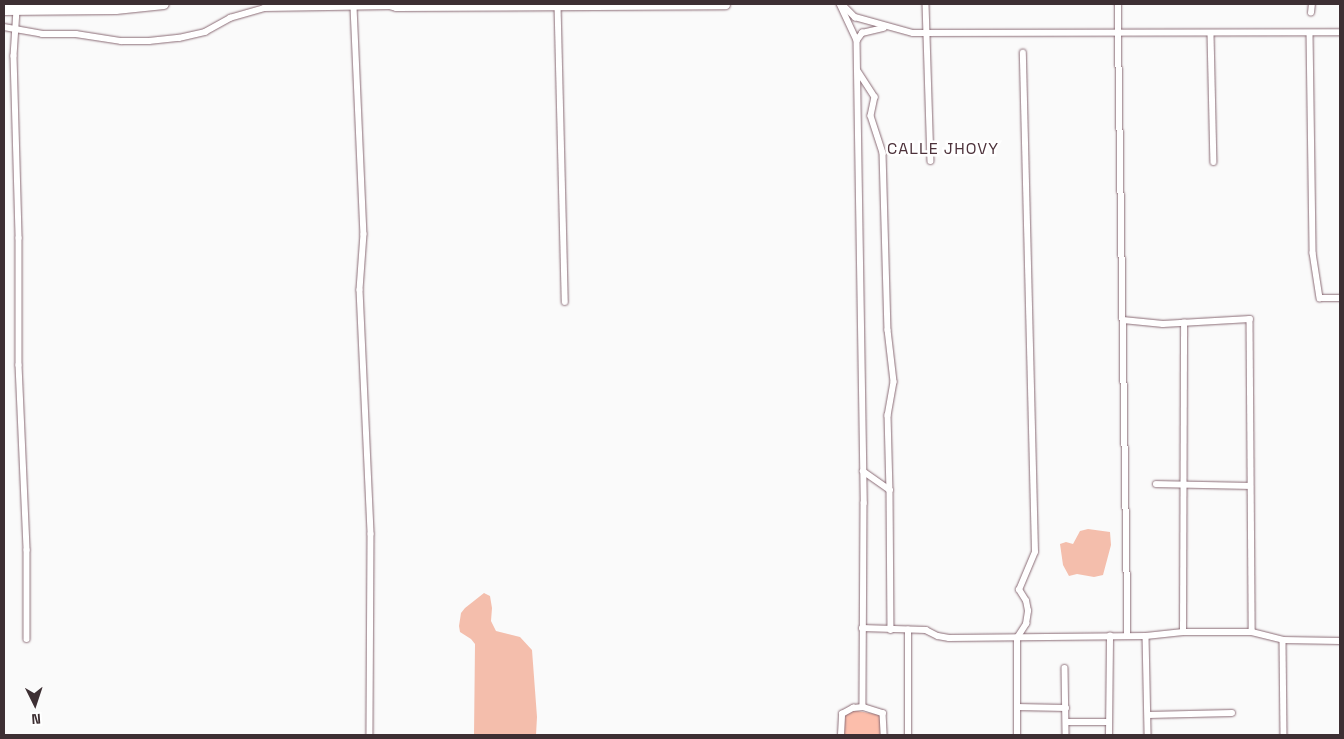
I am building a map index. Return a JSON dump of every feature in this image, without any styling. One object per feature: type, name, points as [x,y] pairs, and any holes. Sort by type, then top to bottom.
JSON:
[{"type":"highway","points":[[4,10],[116,9],[164,4]]},
{"type":"main road","points":[[393,5],[725,4]]},
{"type":"street","points":[[841,4],[856,17],[912,34],[1340,32]]},
{"type":"street","points":[[841,4],[858,40],[863,471],[863,707]]},
{"type":"street","points":[[926,4],[931,161]]},
{"type":"street","points":[[1118,4],[1128,636]]},
{"type":"street","points":[[1311,13],[1312,4]]},
{"type":"street","points":[[4,27],[42,34],[76,34],[121,41],[149,41],[179,38],[204,32],[252,10],[393,5]]},
{"type":"street","points":[[558,5],[565,302]]},
{"type":"street","points":[[354,7],[364,234],[360,299],[371,534],[370,735]]},
{"type":"street","points":[[16,10],[14,56],[19,238],[19,365],[27,541],[27,639]]},
{"type":"street","points":[[858,40],[862,34],[885,27]]},
{"type":"street","points":[[1310,33],[1313,252],[1320,298],[1340,298]]},
{"type":"street","points":[[1211,34],[1214,162]]},
{"type":"street","points":[[1017,735],[1017,638],[1026,624],[1028,611],[1026,601],[1019,590],[1035,552],[1023,53]]},
{"type":"street","points":[[858,71],[875,97],[871,116],[883,153],[888,330],[894,382],[888,415],[892,630]]},
{"type":"street","points":[[1123,320],[1184,323],[1250,319],[1252,632]]},
{"type":"street","points":[[1183,632],[1184,323]]},
{"type":"street","points":[[863,471],[890,490]]},
{"type":"street","points":[[1156,484],[1250,486]]},
{"type":"street","points":[[862,628],[926,630],[938,636],[949,638],[1146,636],[1183,632],[1252,632],[1283,640],[1340,641]]},
{"type":"street","points":[[908,630],[908,735]]},
{"type":"street","points":[[1110,636],[1110,735]]},
{"type":"street","points":[[1146,636],[1148,735]]},
{"type":"street","points":[[1283,640],[1284,735]]},
{"type":"street","points":[[1065,668],[1066,735]]},
{"type":"street","points":[[841,735],[842,714],[853,708],[863,707],[883,713],[884,735]]},
{"type":"street","points":[[1016,707],[1066,708]]},
{"type":"street","points":[[1148,714],[1232,713]]},
{"type":"street","points":[[1066,722],[1110,722]]},
{"type":"shaded area","points":[[1088,529],[1110,532],[1111,545],[1103,575],[1094,577],[1077,574],[1069,576],[1063,565],[1060,544],[1066,542],[1073,544],[1080,531]]},
{"type":"shaded area","points":[[484,593],[490,596],[492,608],[491,621],[496,631],[520,637],[532,650],[537,717],[536,735],[474,735],[475,644],[460,632],[459,626],[461,613]]},
{"type":"shaded area","points":[[852,710],[881,715],[882,735],[844,735],[844,719],[846,713]]},
{"type":"district","name":"CALLE JHOVY","points":[[943,149]]}]
